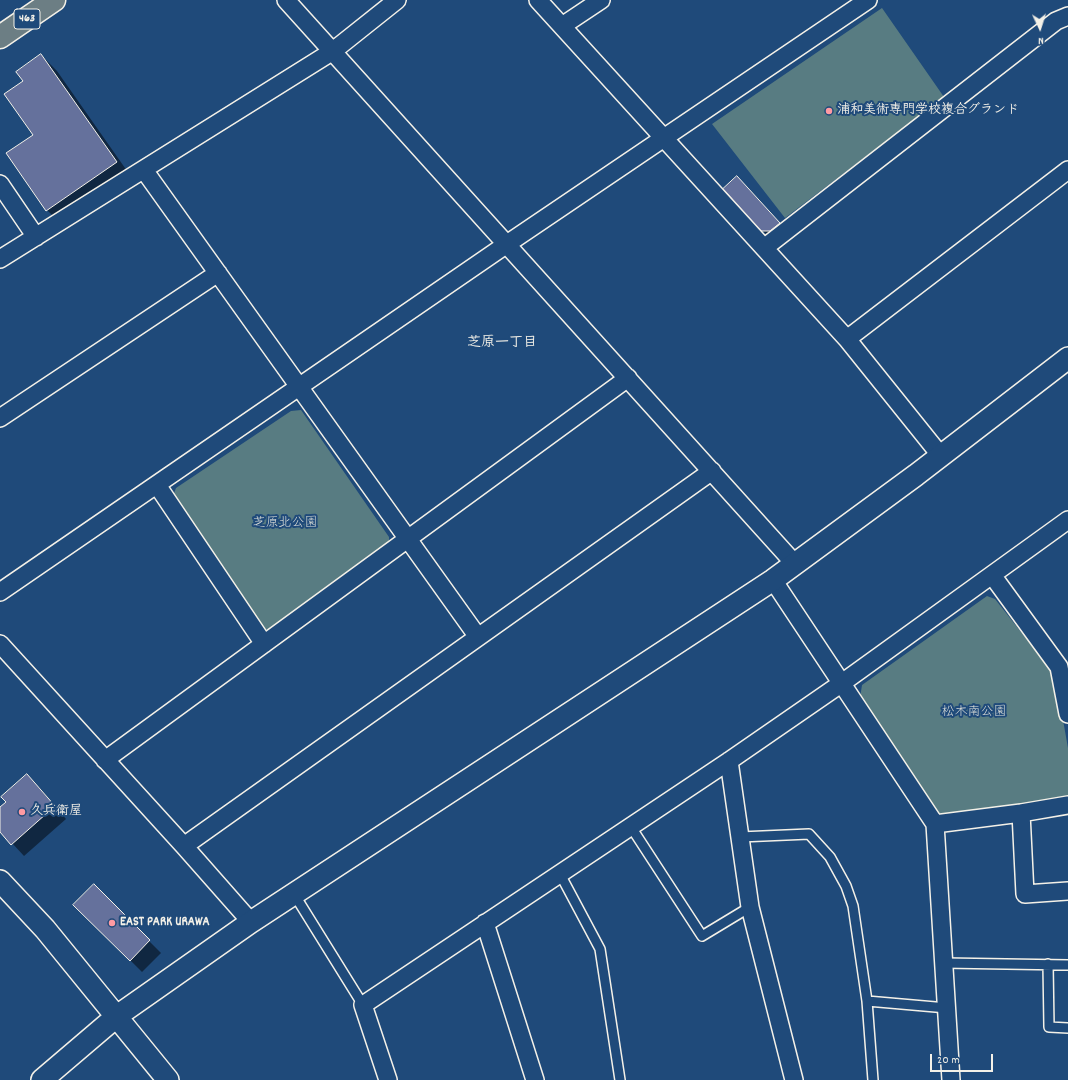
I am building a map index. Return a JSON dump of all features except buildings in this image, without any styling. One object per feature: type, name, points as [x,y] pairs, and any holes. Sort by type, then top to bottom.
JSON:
[{"type":"highway","name":"463","points":[[0,37],[54,0]]},
{"type":"street","points":[[286,0],[795,564]]},
{"type":"street","points":[[0,259],[333,51],[397,0]]},
{"type":"street","points":[[538,0],[663,139],[847,339],[941,456]]},
{"type":"street","points":[[562,26],[601,0]]},
{"type":"street","points":[[0,592],[861,2]]},
{"type":"street","points":[[764,248],[1056,21],[1068,16]]},
{"type":"street","points":[[144,170],[478,637]]},
{"type":"street","points":[[847,339],[1068,170]]},
{"type":"street","points":[[0,184],[36,237]]},
{"type":"street","points":[[0,418],[218,273]]},
{"type":"street","points":[[42,1080],[117,1016],[251,922],[773,580],[941,456],[1068,358]]},
{"type":"street","points":[[105,760],[628,378]]},
{"type":"street","points":[[184,846],[712,471]]},
{"type":"street","points":[[157,485],[264,644]]},
{"type":"street","points":[[388,1080],[363,1005],[729,762],[842,683],[1068,520]]},
{"type":"street","points":[[992,574],[1059,667],[1068,714]]},
{"type":"street","points":[[773,580],[935,824],[951,1080]]},
{"type":"street","points":[[0,644],[184,846],[251,922]]},
{"type":"street","points":[[729,762],[750,907],[794,1080]]},
{"type":"street","points":[[935,824],[1021,813],[1068,805]]},
{"type":"street","points":[[1021,813],[1025,894],[1068,891]]},
{"type":"street","points":[[0,881],[45,930],[168,1080]]},
{"type":"street","points":[[485,924],[535,1080]]},
{"type":"lane","points":[[631,827],[702,936],[750,907]]},
{"type":"lane","points":[[740,837],[809,834],[830,857],[846,886],[854,906],[867,1001],[873,1080]]},
{"type":"lane","points":[[560,874],[600,949],[620,1080]]},
{"type":"lane","points":[[294,894],[363,1005]]},
{"type":"lane","points":[[944,963],[1068,965]]},
{"type":"lane","points":[[1048,964],[1049,1027],[1068,1028]]},
{"type":"lane","points":[[867,1001],[947,1008]]},
{"type":"green space","name":"浦和美術専門学校複合グランド","points":[[882,8],[944,97],[785,218],[712,124]]},
{"type":"green space","name":"芝原北公園","points":[[301,410],[389,537],[389,548],[268,630],[259,626],[173,496],[176,488],[291,411]]},
{"type":"green space","name":"松木南公園","points":[[987,596],[995,599],[1055,675],[1068,748],[1068,800],[944,817],[936,813],[860,698],[862,685]]},
{"type":"place","name":"浦和美術専門学校複合グランド","points":[[829,111]]},
{"type":"place","name":"久兵衛屋","points":[[22,812]]},
{"type":"place","name":"EAST PARK URAWA","points":[[112,923]]},
{"type":"district","name":"芝原一丁目","points":[[502,344]]}]
